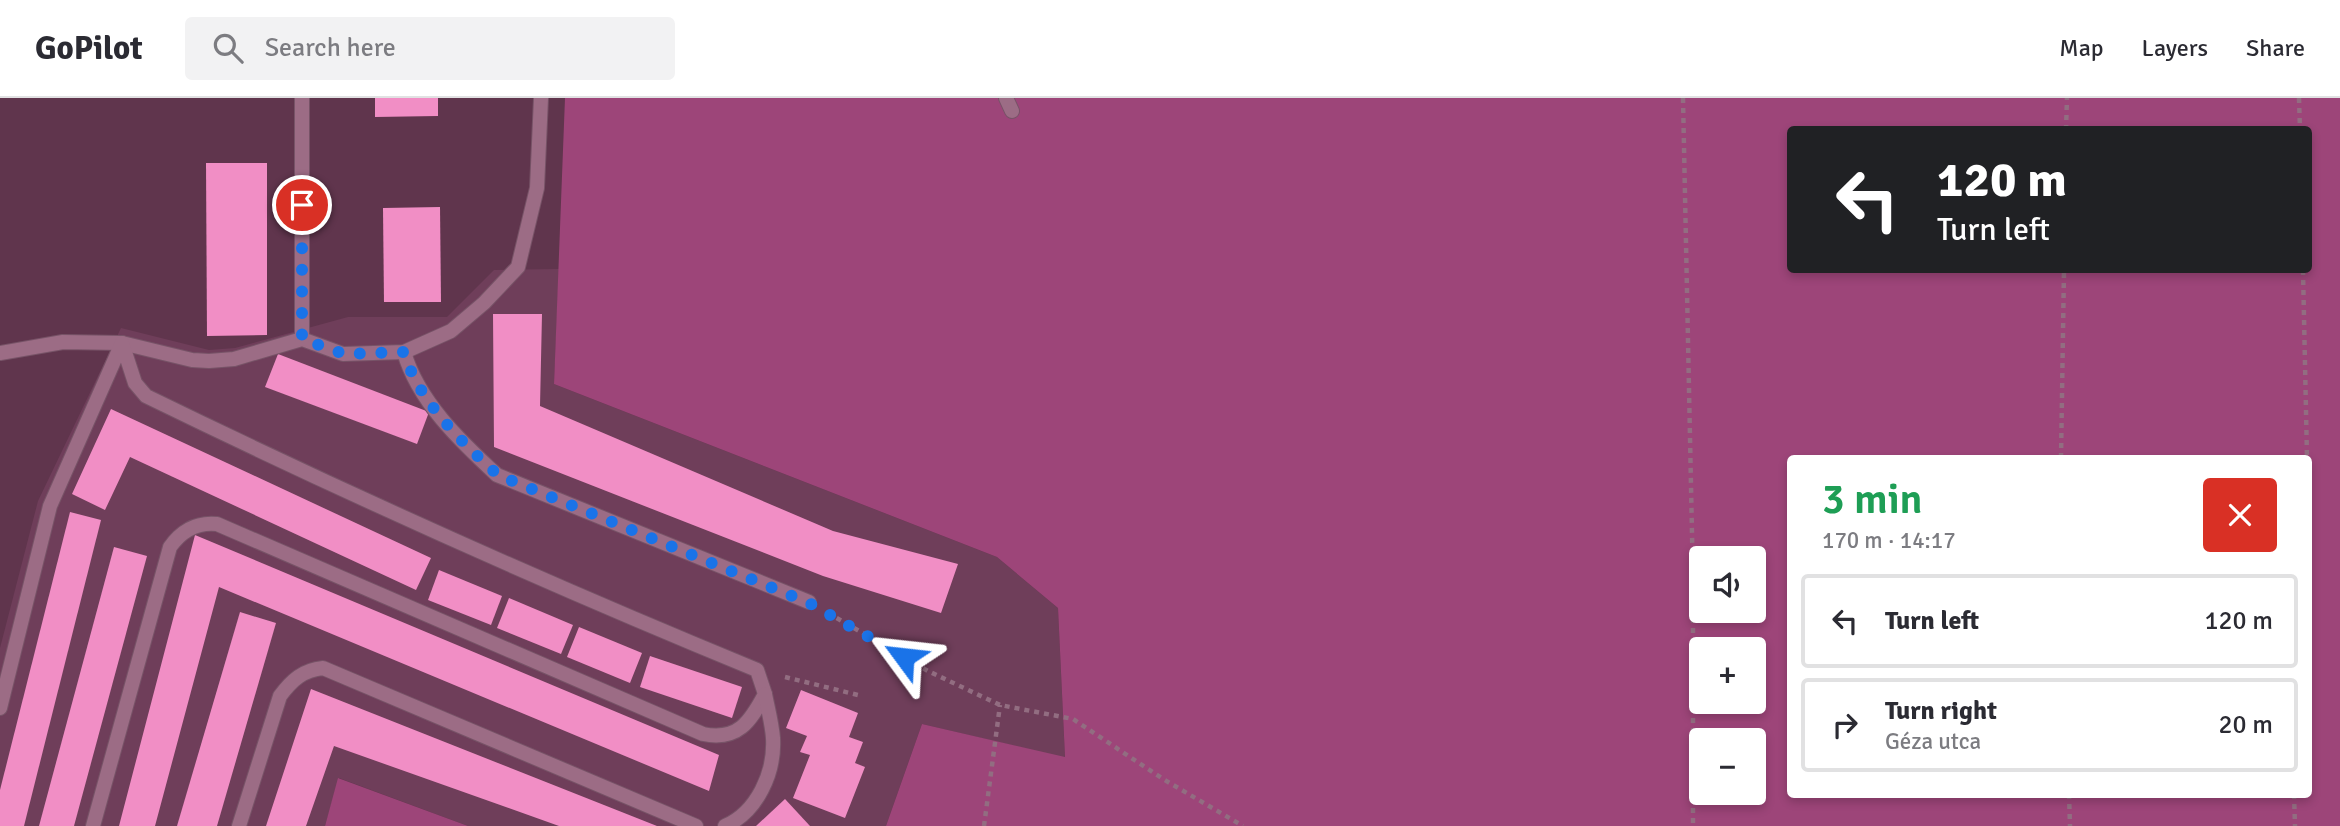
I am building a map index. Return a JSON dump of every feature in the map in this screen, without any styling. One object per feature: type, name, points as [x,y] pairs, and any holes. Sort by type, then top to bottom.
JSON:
[{"type":"street","points":[[302,98],[302,339]]},
{"type":"street","points":[[0,352],[63,342],[122,343],[209,362],[234,359],[302,339],[344,354],[404,352],[451,331],[484,303],[518,267],[537,188],[541,98]]},
{"type":"street","points":[[122,343],[135,383],[146,396],[314,478],[638,621],[757,670],[765,694],[773,742],[771,764],[764,785],[754,802],[737,820],[725,826]]},
{"type":"street","points":[[0,708],[50,506],[122,343]]},
{"type":"street","points":[[404,352],[410,371],[428,399],[462,442],[498,475],[809,603]]},
{"type":"street","points":[[93,826],[170,547],[186,531],[204,523],[217,524],[703,734],[717,737],[743,727],[750,722],[765,694]]},
{"type":"street","points":[[239,826],[279,696],[300,674],[323,668],[695,826]]},
{"type":"path","points":[[1684,98],[1693,582],[1693,826]]},
{"type":"path","points":[[2066,126],[2067,98]]},
{"type":"path","points":[[2299,98],[2300,126]]},
{"type":"path","points":[[2061,455],[2064,273]]},
{"type":"path","points":[[2303,273],[2307,455]]},
{"type":"path","points":[[809,603],[928,671],[1000,705],[1073,719],[1163,779],[1243,826]]},
{"type":"path","points":[[757,670],[862,696]]},
{"type":"path","points":[[984,826],[1000,705]]},
{"type":"path","points":[[2070,798],[2070,826]]},
{"type":"path","points":[[2294,798],[2295,826]]},
{"type":"shaded area","points":[[565,98],[2340,98],[2340,826],[886,826],[922,724],[1065,757],[1058,608],[997,557],[554,384]]},
{"type":"shaded area","points":[[559,269],[554,384],[997,557],[1058,608],[1065,758],[922,724],[886,826],[468,826],[339,778],[325,826],[0,826],[0,648],[38,501],[121,328],[209,350],[235,348],[348,317],[447,317],[494,270]]},
{"type":"shaded area","points":[[338,778],[468,826],[325,826]]},
{"type":"building","points":[[375,98],[438,98],[438,116],[375,117]]},
{"type":"building","points":[[206,163],[267,163],[267,335],[207,336]]},
{"type":"building","points":[[440,207],[441,302],[384,302],[383,208]]},
{"type":"building","points":[[493,314],[542,314],[540,406],[833,531],[958,564],[941,613],[823,576],[494,447]]},
{"type":"building","points":[[278,354],[429,412],[417,444],[265,387]]},
{"type":"building","points":[[111,409],[431,558],[416,590],[130,457],[105,510],[72,494]]},
{"type":"building","points":[[70,512],[101,520],[24,826],[0,826],[0,790]]},
{"type":"building","points":[[195,535],[719,755],[709,791],[219,587],[155,826],[119,826]]},
{"type":"building","points":[[114,547],[147,556],[74,826],[39,826]]},
{"type":"building","points":[[439,570],[502,596],[491,625],[428,600]]},
{"type":"building","points":[[509,598],[573,625],[561,654],[497,628]]},
{"type":"building","points":[[240,612],[276,623],[217,826],[177,826]]},
{"type":"building","points":[[579,627],[642,653],[630,683],[567,657]]},
{"type":"building","points":[[650,656],[742,687],[732,718],[640,687]]},
{"type":"building","points":[[311,689],[657,826],[559,826],[334,746],[306,826],[266,826]]},
{"type":"building","points":[[801,690],[858,713],[849,737],[863,742],[855,763],[865,767],[845,818],[793,798],[810,755],[800,752],[807,736],[786,728]]},
{"type":"building","points":[[785,799],[810,826],[756,826]]},
{"type":"route","points":[[302,205],[302,339],[344,354],[404,352],[410,371],[428,399],[462,442],[498,475],[809,603],[904,657]]}]
